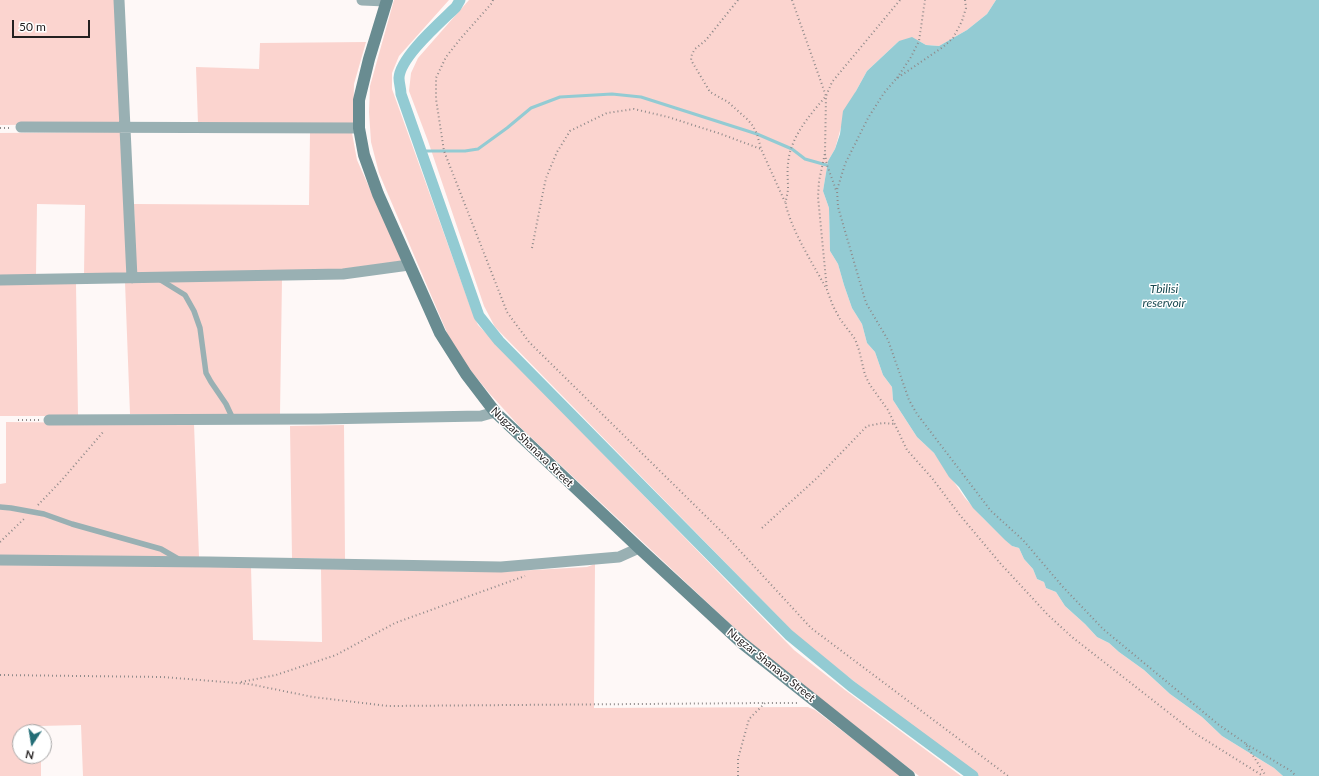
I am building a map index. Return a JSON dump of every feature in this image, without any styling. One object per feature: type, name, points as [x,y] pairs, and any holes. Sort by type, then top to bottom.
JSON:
[{"type":"main road","name":"Nugzar Shanava Street","points":[[386,0],[363,80],[359,100],[359,128],[364,156],[370,175],[440,333],[466,374],[495,412],[638,548],[742,643],[908,776]]},
{"type":"street","points":[[119,0],[132,278]]},
{"type":"street","points":[[362,0],[386,0]]},
{"type":"street","points":[[21,127],[359,128]]},
{"type":"street","points":[[0,280],[344,274],[409,265]]},
{"type":"street","points":[[49,420],[319,419],[481,416],[495,412]]},
{"type":"street","points":[[0,560],[501,567],[619,557],[638,548]]},
{"type":"lane","points":[[157,278],[185,295],[194,311],[200,328],[206,372],[226,404],[233,419]]},
{"type":"lane","points":[[0,507],[44,514],[72,524],[161,549],[184,562]]},
{"type":"path","points":[[493,0],[446,57],[436,78],[436,98],[444,151],[506,312],[529,342],[730,540],[811,628],[1008,776]]},
{"type":"path","points":[[738,0],[706,40],[695,49],[691,60],[710,92],[728,102],[748,120],[757,134],[760,150]]},
{"type":"path","points":[[792,0],[826,96],[825,153],[827,165],[836,190],[838,207],[866,302],[888,340],[909,400],[916,414],[991,510],[1023,540],[1063,587],[1103,629],[1219,725],[1291,771],[1296,776]]},
{"type":"path","points":[[786,204],[788,190],[788,163],[800,129],[826,96],[832,82],[900,0]]},
{"type":"path","points":[[836,190],[844,164],[868,118],[884,93],[896,79],[911,57],[919,40],[925,0]]},
{"type":"path","points":[[896,79],[943,47],[953,38],[962,21],[966,8],[965,0]]},
{"type":"path","points":[[532,248],[546,178],[557,152],[570,131],[607,113],[634,109],[668,117],[720,134],[760,150],[765,156],[786,204],[797,236],[827,290],[840,319],[855,339],[865,375],[870,385],[888,410],[907,450],[932,478],[964,520],[1000,563],[1048,615],[1087,651],[1196,734],[1265,776]]},
{"type":"path","points":[[825,153],[819,181],[818,197],[827,290]]},
{"type":"path","points":[[0,542],[61,481],[114,419]]},
{"type":"path","points":[[18,420],[49,420]]},
{"type":"path","points":[[762,528],[817,478],[867,426],[883,423],[895,424]]},
{"type":"path","points":[[238,683],[276,675],[336,655],[395,623],[526,576]]},
{"type":"path","points":[[0,675],[163,677],[249,684],[312,697],[388,706],[816,703]]},
{"type":"path","points":[[738,776],[738,759],[749,719],[764,703]]},
{"type":"path","points":[[1245,743],[1265,776]]},
{"type":"shaded area","points":[[0,0],[116,0],[121,124],[0,125]]},
{"type":"shaded area","points":[[394,0],[449,0],[399,56],[392,73],[392,89],[478,325],[794,650],[845,690],[961,776],[919,776],[757,649],[521,428],[466,365],[448,335],[379,173],[371,142],[369,112],[370,86]]},
{"type":"shaded area","points":[[469,0],[996,0],[987,14],[967,30],[939,46],[926,45],[919,41],[899,41],[867,71],[856,91],[841,127],[835,149],[828,161],[823,191],[829,208],[830,251],[838,264],[852,308],[862,324],[867,343],[875,352],[883,375],[892,387],[893,400],[917,437],[934,453],[965,498],[1012,546],[1019,548],[1024,559],[1033,569],[1037,579],[1044,582],[1046,588],[1056,592],[1065,606],[1097,637],[1109,643],[1144,670],[1170,694],[1202,717],[1222,736],[1274,768],[1283,776],[978,776],[801,640],[495,327],[484,306],[428,141],[409,91],[411,73],[418,58]]},
{"type":"shaded area","points":[[366,42],[354,84],[353,124],[198,124],[196,67],[259,69],[260,43]]},
{"type":"shaded area","points":[[121,132],[127,274],[84,275],[85,205],[37,204],[36,276],[0,276],[0,133]]},
{"type":"shaded area","points":[[310,133],[352,133],[357,160],[402,261],[342,269],[136,274],[134,204],[309,205]]},
{"type":"shaded area","points":[[282,279],[280,414],[130,414],[125,282]]},
{"type":"shaded area","points":[[0,284],[76,284],[78,416],[0,416]]},
{"type":"shaded area","points":[[6,422],[194,424],[199,557],[0,555],[0,484],[6,483]]},
{"type":"shaded area","points":[[344,425],[345,559],[292,558],[290,426]]},
{"type":"shaded area","points":[[595,564],[594,708],[808,707],[815,710],[901,776],[83,776],[81,725],[12,724],[12,764],[41,764],[41,776],[0,776],[0,565],[251,567],[253,640],[322,642],[321,569],[498,572],[587,567]]},
{"type":"water","name":"Tbilisi reservoir","points":[[996,0],[1319,0],[1319,776],[1283,776],[1274,768],[1222,736],[1202,717],[1170,694],[1144,670],[1109,643],[1097,637],[1065,606],[1056,592],[1046,588],[1044,582],[1037,579],[1033,569],[1024,559],[1019,548],[1012,546],[1005,540],[973,508],[959,487],[949,477],[934,453],[917,437],[893,400],[892,387],[883,375],[875,352],[867,343],[862,324],[852,308],[838,264],[830,251],[829,208],[823,191],[828,161],[835,149],[840,134],[843,111],[867,71],[899,41],[912,37],[926,45],[939,46],[967,30],[987,14]]},
{"type":"waterway","points":[[460,0],[456,7],[422,40],[406,60],[401,70],[399,80],[401,94],[479,316],[499,341],[789,635],[851,686],[973,776]]},
{"type":"waterway","points":[[422,151],[465,151],[478,149],[531,108],[560,97],[612,94],[641,97],[757,134],[792,149],[805,159],[830,166]]}]
